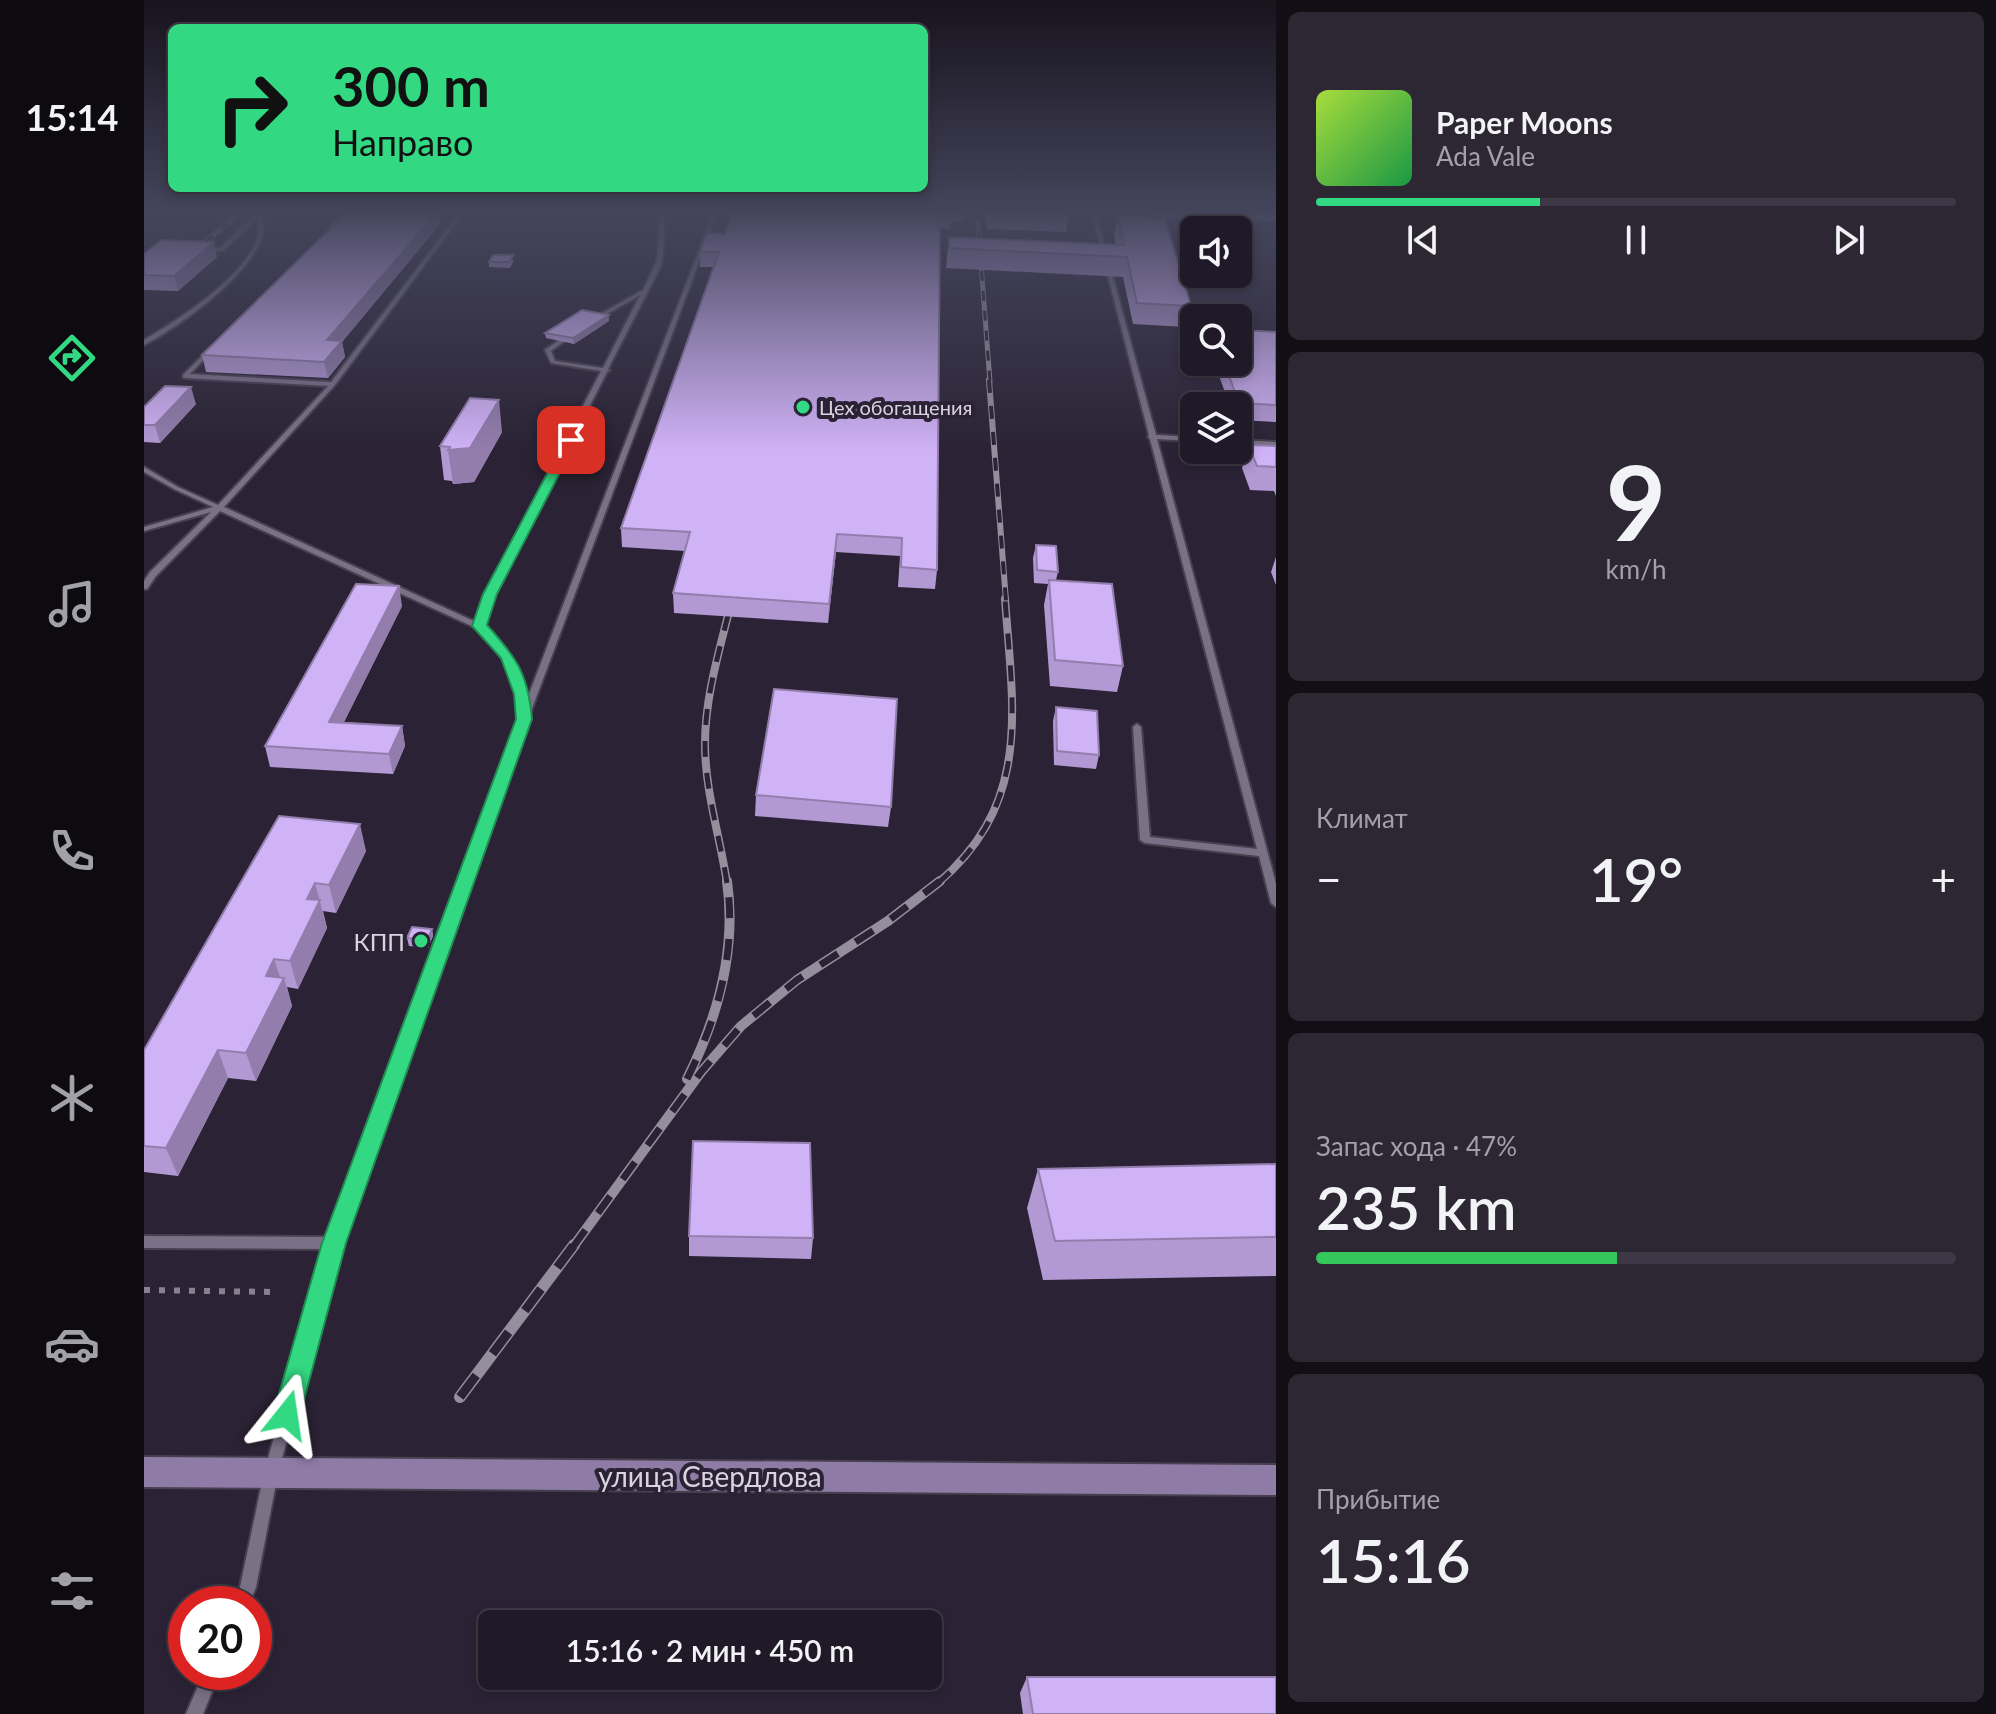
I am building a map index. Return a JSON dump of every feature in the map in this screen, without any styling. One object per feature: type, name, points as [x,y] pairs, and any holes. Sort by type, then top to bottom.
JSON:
[{"type":"main road","name":"улица Свердлова","points":[[144,1472],[1276,1480]]},
{"type":"lane","points":[[144,343],[172,326],[216,291]]},
{"type":"lane","points":[[144,587],[333,384],[403,291]]},
{"type":"lane","points":[[607,370],[553,362],[548,350],[643,291]]},
{"type":"lane","points":[[479,626],[490,594],[607,370],[645,291]]},
{"type":"lane","points":[[248,1586],[271,1473],[334,1243],[524,719],[686,291]]},
{"type":"lane","points":[[1114,291],[1276,903]]},
{"type":"lane","points":[[218,343],[185,376],[333,384]]},
{"type":"lane","points":[[1151,437],[1180,438]]},
{"type":"lane","points":[[1252,443],[1276,444]]},
{"type":"lane","points":[[144,469],[176,488],[479,626],[508,657],[522,694],[524,719]]},
{"type":"lane","points":[[144,529],[220,507]]},
{"type":"lane","points":[[1137,727],[1145,840],[1263,853]]},
{"type":"lane","points":[[144,1242],[334,1243]]},
{"type":"lane","points":[[194,1714],[204,1690]]},
{"type":"path","points":[[144,1290],[274,1292]]},
{"type":"building","points":[[267,291],[369,291],[327,340],[342,341],[324,362],[202,355]]},
{"type":"building","name":"Цех обогащения","points":[[705,291],[939,291],[937,570],[901,567],[902,538],[837,534],[829,604],[673,593],[690,532],[621,528]]},
{"type":"building","points":[[1134,291],[1187,291],[1190,304],[1137,303]]},
{"type":"building","points":[[582,310],[609,315],[573,338],[545,333]]},
{"type":"building","points":[[1252,331],[1276,332],[1276,405],[1252,404],[1252,392],[1235,392],[1229,376],[1252,376]]},
{"type":"building","points":[[165,386],[191,387],[155,425],[144,425],[144,407]]},
{"type":"building","points":[[470,398],[499,400],[470,448],[448,450],[450,447],[440,446]]},
{"type":"building","points":[[1252,445],[1276,446],[1276,467],[1257,466]]},
{"type":"building","points":[[1036,545],[1056,546],[1058,572],[1037,570]]},
{"type":"building","points":[[1049,580],[1112,584],[1123,666],[1055,660]]},
{"type":"building","points":[[356,584],[399,586],[329,722],[402,726],[389,754],[265,746]]},
{"type":"building","points":[[774,689],[897,699],[891,807],[756,795]]},
{"type":"building","points":[[1056,707],[1097,711],[1099,755],[1057,751]]},
{"type":"building","points":[[279,816],[360,824],[329,885],[315,883],[307,899],[320,900],[290,961],[274,959],[266,976],[284,978],[246,1053],[218,1050],[166,1148],[144,1146],[144,1050]]},
{"type":"building","points":[[412,927],[432,929],[427,940],[407,938]]},
{"type":"building","points":[[693,1141],[810,1143],[813,1238],[689,1236]]},
{"type":"building","points":[[1276,1164],[1276,1237],[1055,1241],[1038,1169]]},
{"type":"building","points":[[1027,1677],[1276,1677],[1276,1714],[1033,1714]]},
{"type":"railway","points":[[983,291],[990,382]]},
{"type":"railway","points":[[989,380],[1006,601]]},
{"type":"railway","points":[[732,601],[733,595]]},
{"type":"railway","points":[[727,883],[710,797],[705,744],[711,689],[732,599]]},
{"type":"railway","points":[[940,881],[968,852],[989,820],[1003,787],[1010,752],[1012,716],[1005,599]]},
{"type":"railway","points":[[687,1079],[708,1032],[722,983],[729,933],[727,881]]},
{"type":"railway","points":[[573,1247],[701,1072],[741,1026],[797,980],[888,921],[940,881]]},
{"type":"railway","points":[[460,1397],[574,1245]]},
{"type":"place","name":"Цех обогащения","points":[[803,407]]},
{"type":"place","name":"КПП","points":[[421,941]]},
{"type":"route","points":[[287,1415],[334,1243],[524,719],[522,694],[508,657],[491,635],[479,626],[490,594],[571,440]]}]
